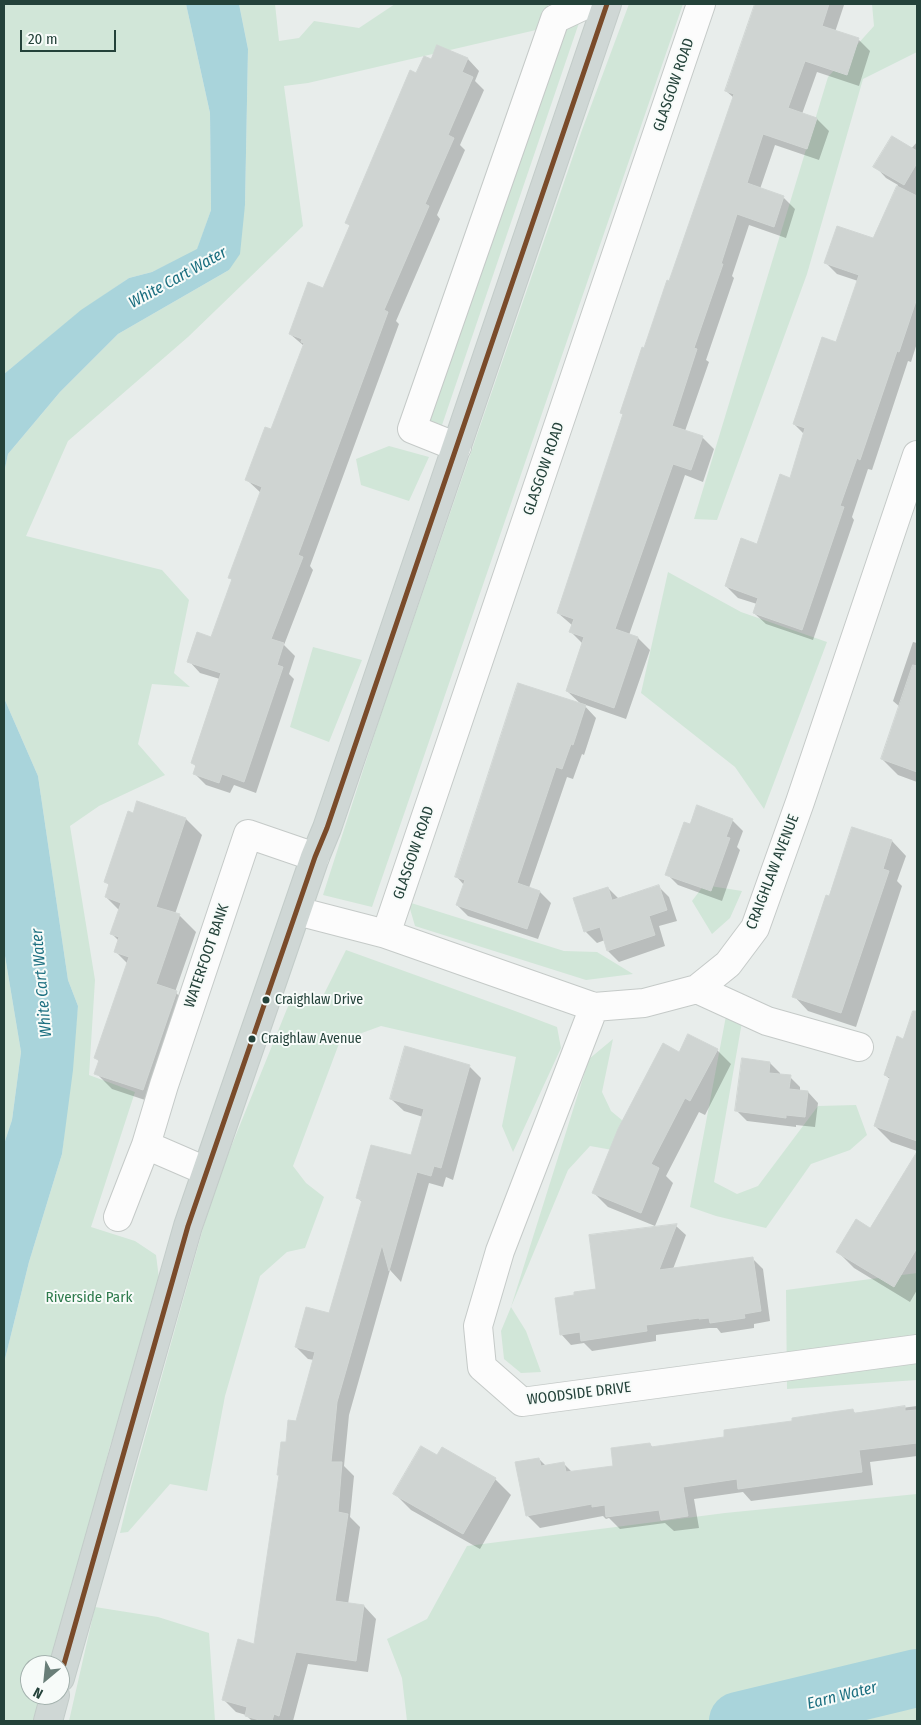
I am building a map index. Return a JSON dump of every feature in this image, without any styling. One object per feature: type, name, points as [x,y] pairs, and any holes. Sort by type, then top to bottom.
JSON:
[{"type":"main road","points":[[66,1655],[185,1235],[327,828],[607,4]]},
{"type":"main road","points":[[48,1721],[52,1705]]},
{"type":"street","points":[[457,448],[412,429],[555,19],[587,4]]},
{"type":"street","name":"GLASGOW ROAD","points":[[386,934],[701,4]]},
{"type":"street","name":"CRAIGHLAW AVENUE","points":[[297,911],[386,934],[594,1007],[644,1003],[697,989],[728,964],[755,928],[917,455]]},
{"type":"street","name":"WATERFOOT BANK","points":[[118,1217],[146,1145],[164,1085],[248,834],[316,857]]},
{"type":"street","points":[[697,989],[767,1021],[859,1048]]},
{"type":"street","name":"WOODSIDE DRIVE","points":[[594,1007],[500,1251],[478,1326],[482,1366],[522,1402],[917,1349]]},
{"type":"street","points":[[146,1145],[206,1171]]},
{"type":"green space","points":[[4,4],[186,4],[210,113],[211,210],[197,250],[152,272],[129,278],[81,311],[4,374]]},
{"type":"green space","name":"Riverside Park","points":[[239,4],[275,4],[279,41],[299,38],[314,21],[359,28],[395,4],[549,4],[536,30],[308,83],[284,86],[303,226],[188,337],[68,441],[26,536],[162,570],[189,600],[174,673],[190,687],[152,684],[138,744],[165,775],[99,806],[70,826],[95,980],[89,1075],[135,1092],[91,1227],[135,1241],[156,1255],[161,1294],[110,1446],[56,1655],[20,1655],[20,1705],[43,1705],[39,1721],[4,1721],[4,1363],[29,1262],[62,1154],[78,1006],[68,980],[38,776],[4,698],[4,473],[8,454],[60,392],[118,334],[229,270],[245,205],[248,49]]},
{"type":"green space","points":[[629,4],[683,4],[372,907],[323,895],[384,705],[582,130]]},
{"type":"green space","points":[[872,4],[917,4],[917,52],[863,79],[807,274],[717,520],[694,519],[828,77],[874,26]]},
{"type":"green space","points":[[582,14],[441,428],[428,423],[566,20]]},
{"type":"green space","points":[[389,446],[429,457],[409,501],[361,485],[356,459]]},
{"type":"green space","points":[[668,572],[741,612],[827,642],[764,809],[735,767],[641,693]]},
{"type":"green space","points":[[313,647],[362,660],[329,742],[290,727]]},
{"type":"green space","points":[[704,885],[742,891],[730,918],[712,934],[692,901]]},
{"type":"green space","points":[[408,902],[564,951],[597,952],[633,974],[586,980],[415,926]]},
{"type":"green space","points":[[4,950],[21,1052],[12,1120],[4,1144]]},
{"type":"green space","points":[[346,950],[557,1027],[561,1048],[513,1152],[502,1126],[516,1057],[381,1026],[340,1041],[293,1166],[306,1183],[324,1197],[305,1248],[287,1252],[260,1276],[225,1396],[207,1491],[170,1484],[128,1532],[120,1533],[131,1487],[214,1189],[293,994],[323,996]]},
{"type":"green space","points":[[726,1016],[742,1022],[714,1182],[737,1194],[758,1186],[818,1106],[856,1105],[867,1135],[850,1150],[811,1164],[766,1228],[716,1216],[690,1207]]},
{"type":"green space","points":[[613,1039],[602,1092],[611,1111],[652,1145],[646,1156],[590,1146],[568,1170],[511,1307],[589,1059]]},
{"type":"green space","points":[[917,1273],[917,1380],[787,1389],[786,1290]]},
{"type":"green space","points":[[511,1307],[526,1331],[541,1372],[521,1373],[504,1359],[501,1331]]},
{"type":"green space","points":[[917,1494],[917,1721],[407,1721],[402,1678],[387,1639],[427,1619],[467,1546],[725,1513]]},
{"type":"green space","points":[[95,1607],[158,1617],[209,1633],[215,1721],[69,1721]]},
{"type":"water","name":"White Cart Water","points":[[186,4],[239,4],[248,49],[245,205],[240,254],[229,270],[118,334],[60,392],[8,454],[4,473],[4,374],[81,310],[129,278],[152,272],[197,249],[211,210],[210,113]]},
{"type":"water","name":"White Cart Water","points":[[4,698],[38,776],[68,980],[78,1006],[73,1070],[62,1154],[29,1262],[4,1363],[4,1144],[12,1120],[21,1052],[4,950]]},
{"type":"building","points":[[755,4],[829,4],[822,26],[859,38],[847,75],[805,61],[788,108],[817,118],[807,149],[763,134],[747,183],[784,196],[774,227],[737,214],[721,264],[723,264],[694,348],[697,349],[672,426],[703,436],[691,470],[673,464],[615,629],[638,637],[614,708],[566,691],[584,637],[569,632],[574,619],[557,613],[623,414],[620,413],[642,347],[644,348],[667,280],[669,281],[734,94],[725,91]]},
{"type":"building","points":[[437,45],[468,58],[462,72],[473,77],[448,135],[454,138],[425,204],[429,206],[384,310],[388,312],[298,555],[303,557],[271,639],[284,643],[277,665],[283,667],[244,782],[222,774],[219,783],[193,774],[196,765],[191,763],[221,673],[187,662],[197,632],[211,637],[232,579],[228,578],[262,487],[245,480],[265,427],[271,429],[304,343],[301,342],[302,339],[289,334],[308,282],[323,288],[350,225],[345,223],[410,70],[416,73],[424,56],[431,59]]},
{"type":"building","points":[[892,136],[917,151],[917,163],[904,185],[873,167]]},
{"type":"building","points":[[897,186],[917,196],[917,298],[860,460],[857,458],[840,506],[844,507],[802,630],[753,613],[758,598],[725,586],[741,538],[757,544],[780,474],[790,478],[805,428],[793,424],[822,337],[836,342],[859,275],[824,263],[837,226],[873,238]]},
{"type":"building","points":[[913,665],[917,666],[917,772],[881,759]]},
{"type":"building","points":[[518,683],[586,705],[573,745],[571,744],[562,769],[556,767],[517,883],[540,891],[527,929],[456,905],[465,880],[455,877]]},
{"type":"building","points":[[137,801],[186,818],[156,907],[180,914],[156,984],[177,991],[143,1090],[94,1074],[99,1060],[94,1058],[129,957],[114,952],[119,937],[110,934],[121,903],[105,897],[109,884],[104,882],[128,811],[133,813]]},
{"type":"building","points":[[697,805],[733,819],[726,837],[730,838],[711,891],[665,875],[684,822],[690,824]]},
{"type":"building","points":[[852,827],[892,840],[883,869],[889,871],[841,1013],[792,997],[826,895],[829,896]]},
{"type":"building","points":[[659,885],[667,910],[649,916],[655,935],[607,951],[600,927],[584,932],[573,898],[608,887],[612,900]]},
{"type":"building","points":[[913,1011],[917,1011],[917,1141],[874,1126],[890,1077],[884,1075],[897,1036],[903,1039]]},
{"type":"building","points":[[688,1034],[718,1049],[690,1101],[685,1098],[651,1164],[659,1168],[641,1213],[592,1193],[618,1129],[663,1043],[679,1052]]},
{"type":"building","points":[[405,1046],[470,1065],[441,1168],[434,1166],[431,1176],[417,1172],[389,1271],[382,1245],[337,1402],[331,1462],[342,1462],[338,1512],[348,1514],[335,1601],[364,1605],[356,1661],[296,1652],[279,1716],[274,1714],[272,1721],[263,1721],[245,1716],[247,1707],[222,1700],[238,1639],[254,1644],[279,1475],[277,1475],[281,1442],[286,1442],[288,1420],[296,1421],[315,1352],[295,1347],[306,1307],[329,1313],[362,1200],[356,1198],[371,1145],[411,1155],[424,1109],[390,1099]]},
{"type":"building","points":[[742,1058],[770,1062],[769,1073],[791,1075],[789,1089],[808,1091],[805,1117],[786,1115],[786,1118],[735,1111]]},
{"type":"building","points":[[917,1152],[917,1248],[894,1287],[836,1252],[856,1219],[870,1228]]},
{"type":"building","points":[[677,1224],[659,1270],[753,1257],[761,1311],[744,1314],[745,1318],[710,1323],[709,1318],[699,1318],[646,1325],[647,1331],[581,1341],[580,1332],[560,1335],[555,1298],[574,1295],[574,1292],[596,1289],[589,1235]]},
{"type":"building","points":[[905,1406],[905,1411],[917,1410],[917,1443],[859,1450],[862,1472],[738,1489],[737,1479],[683,1487],[688,1516],[661,1520],[659,1510],[606,1517],[605,1505],[592,1507],[592,1504],[526,1516],[515,1462],[539,1458],[541,1466],[564,1462],[566,1472],[613,1466],[611,1448],[650,1443],[651,1447],[724,1437],[724,1430],[792,1421],[792,1418],[853,1409],[854,1413]]},
{"type":"building","points":[[421,1446],[437,1455],[442,1447],[496,1478],[463,1534],[393,1494]]},
{"type":"waterway","name":"Earn Water","points":[[738,1721],[917,1678]]},
{"type":"transit line","points":[[67,1655],[188,1226],[315,857],[327,828],[607,4]]},
{"type":"place","name":"Craighlaw Drive","points":[[266,1000]]},
{"type":"place","name":"Craighlaw Avenue","points":[[252,1039]]}]
